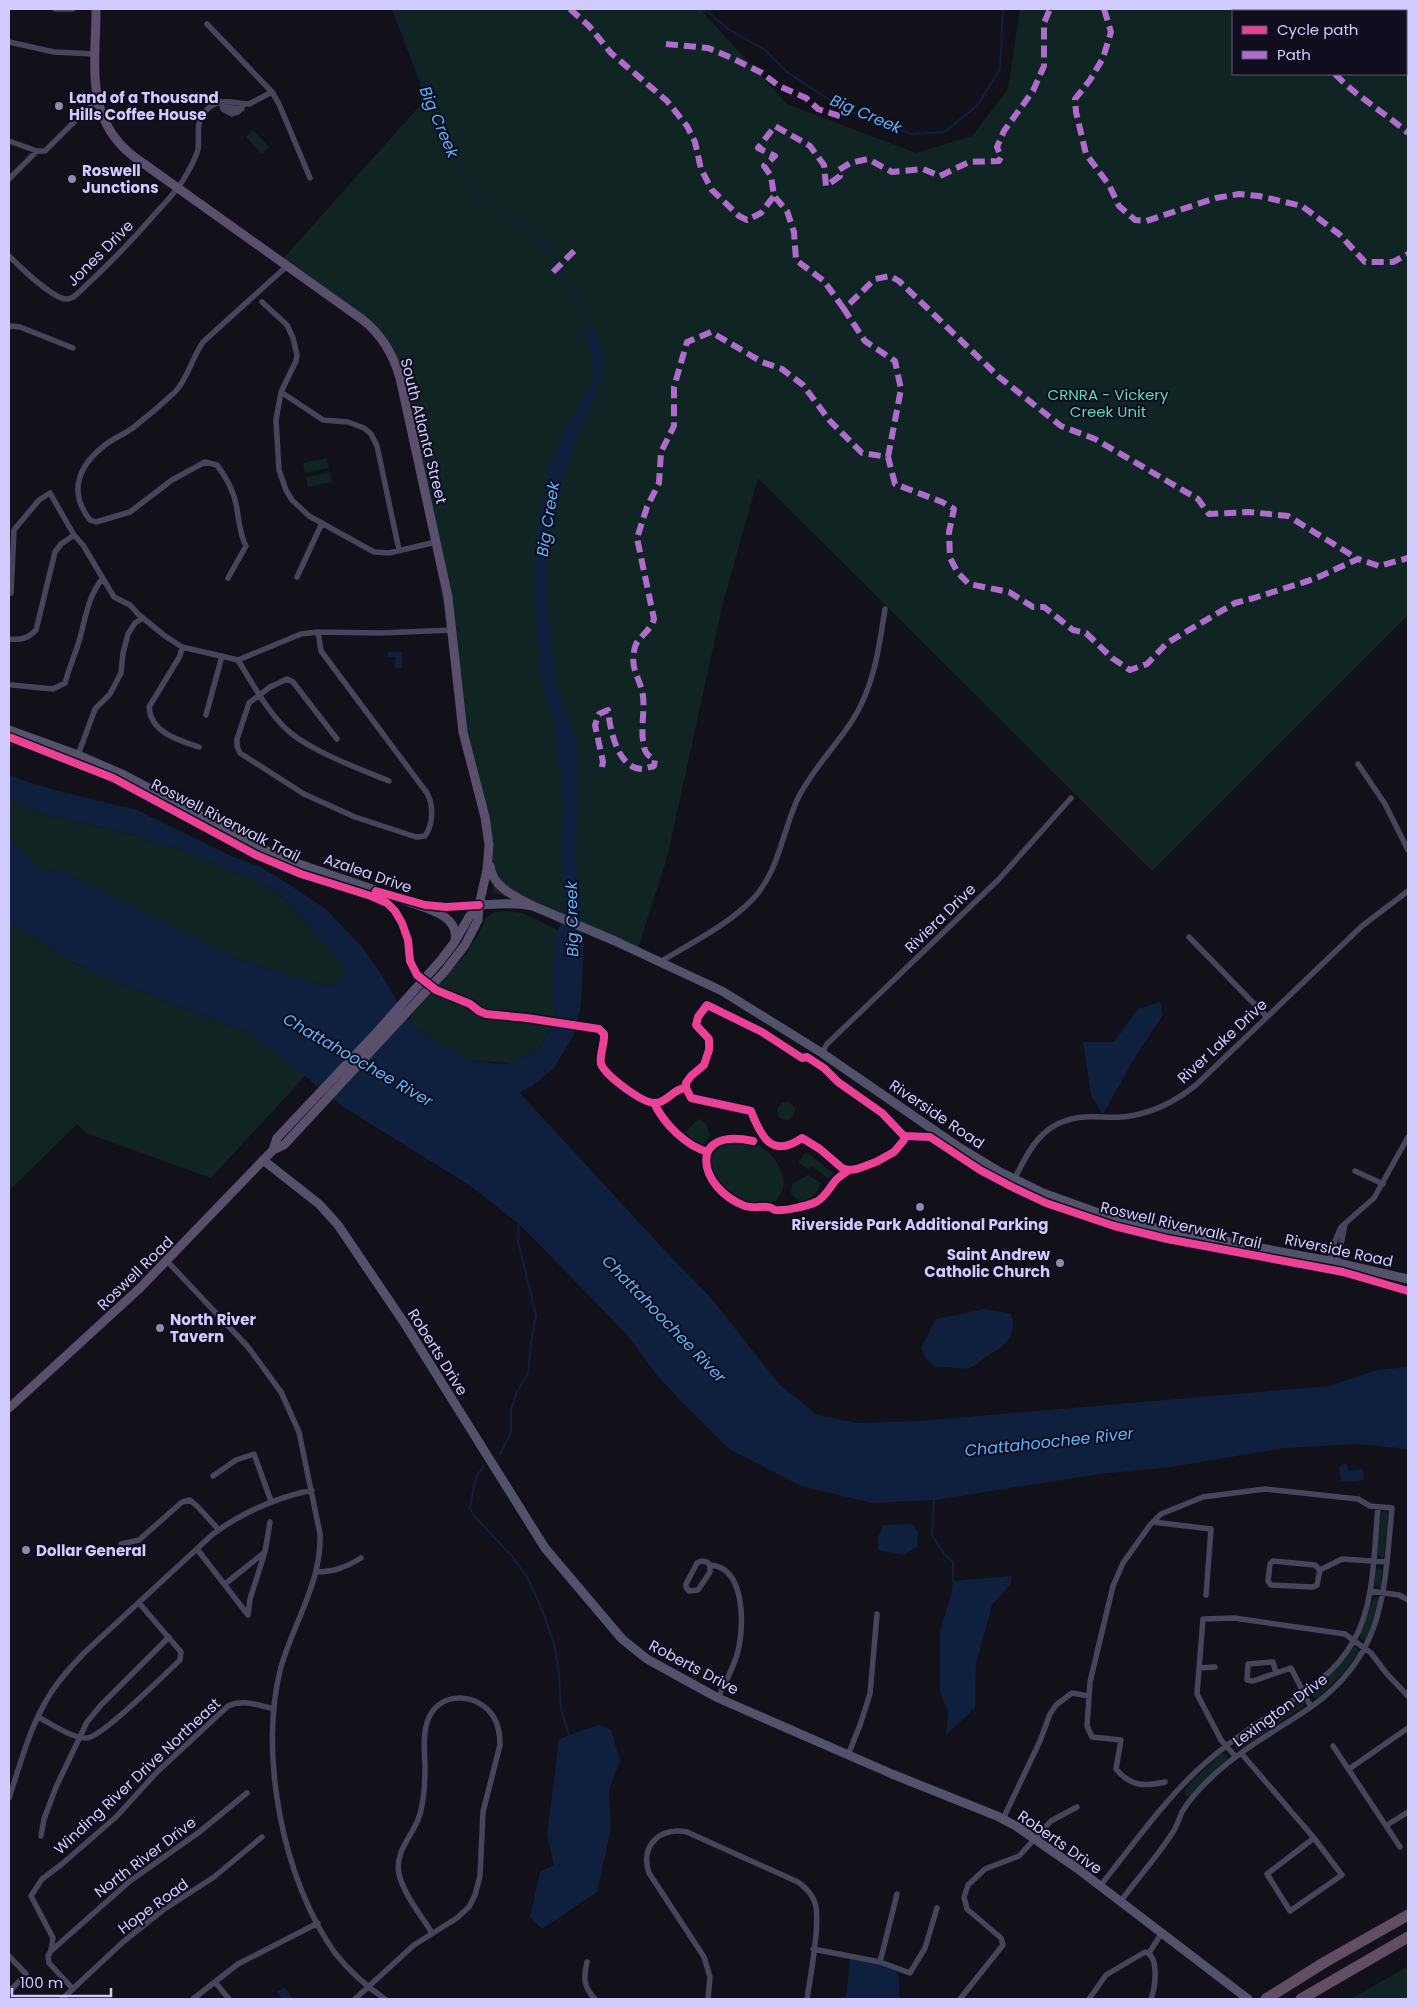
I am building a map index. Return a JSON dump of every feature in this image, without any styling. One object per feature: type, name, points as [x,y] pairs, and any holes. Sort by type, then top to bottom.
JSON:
[{"type":"highway","points":[[1270,1996],[1408,1915]]},
{"type":"highway","points":[[1301,1999],[1408,1937]]},
{"type":"main road","name":"South Atlanta Street","points":[[96,9],[98,102],[106,127],[118,143],[133,156],[371,326],[392,354],[400,378],[448,597],[453,630],[460,715],[466,748],[485,817],[489,858],[486,882],[479,905],[478,920],[461,952],[318,1110]]},
{"type":"main road","points":[[489,858],[490,870],[497,884],[533,906]]},
{"type":"main road","points":[[404,900],[449,920],[455,929],[454,943]]},
{"type":"main road","name":"South Atlanta Street","points":[[311,1103],[441,960],[479,905]]},
{"type":"main road","name":"Roswell Road","points":[[273,1150],[277,1138],[311,1103]]},
{"type":"main road","name":"Roswell Road","points":[[9,1408],[167,1261],[262,1160],[273,1150],[284,1145],[318,1110]]},
{"type":"street","points":[[55,9],[74,9]]},
{"type":"street","points":[[207,24],[272,92],[279,104],[310,178]]},
{"type":"street","points":[[9,42],[54,52],[96,54]]},
{"type":"street","points":[[222,104],[226,111],[232,114],[238,112],[243,106],[272,92]]},
{"type":"street","points":[[178,188],[196,155],[199,123],[204,113],[211,106],[234,101],[243,106]]},
{"type":"street","points":[[9,141],[35,150],[45,151],[98,102]]},
{"type":"street","points":[[9,179],[35,150]]},
{"type":"street","name":"Jones Drive","points":[[9,256],[26,273],[58,296],[64,299],[71,298],[128,245],[178,188]]},
{"type":"street","points":[[228,578],[246,546],[241,534],[233,491],[217,465],[211,462],[199,465],[172,480],[130,512],[96,522],[90,520],[80,506],[78,482],[84,468],[103,446],[133,428],[181,386],[195,354],[203,342],[287,266]]},
{"type":"street","points":[[262,302],[287,325],[293,338],[296,355],[296,361],[281,392],[276,435],[281,479],[296,504],[309,516],[374,552],[389,553],[436,542]]},
{"type":"street","points":[[9,327],[20,327],[73,348]]},
{"type":"street","points":[[281,392],[323,420],[355,423],[372,434],[377,446],[399,550]]},
{"type":"street","points":[[11,593],[14,530],[39,500],[50,493],[74,535],[83,545],[114,597],[130,604],[143,618],[182,647],[238,660],[301,634],[318,632],[381,633],[453,630]]},
{"type":"street","points":[[297,577],[322,523]]},
{"type":"street","points":[[9,639],[18,640],[29,637],[36,630],[55,552],[61,544],[74,535]]},
{"type":"street","points":[[12,685],[53,689],[65,683],[80,639],[88,602],[94,589],[102,579]]},
{"type":"street","points":[[660,962],[736,915],[752,900],[766,882],[775,863],[787,823],[799,797],[852,722],[866,694],[872,679],[884,609]]},
{"type":"street","points":[[78,755],[95,709],[110,694],[121,672],[128,634],[135,623],[143,618]]},
{"type":"street","points":[[318,632],[321,651],[428,793],[431,817],[430,827],[425,836],[416,837],[355,817],[304,794],[240,754],[237,746],[249,702],[270,687],[287,679],[293,682],[337,739]]},
{"type":"street","points":[[182,647],[180,656],[149,707],[150,716],[158,728],[170,737],[199,747]]},
{"type":"street","points":[[206,715],[222,656]]},
{"type":"street","points":[[238,660],[259,695],[292,734],[344,762],[389,781]]},
{"type":"street","name":"Azalea Drive","points":[[9,730],[78,755],[124,775],[269,852],[299,864],[404,900],[436,907],[479,905]]},
{"type":"street","points":[[1358,764],[1386,804],[1408,850]]},
{"type":"street","name":"Riviera Drive","points":[[822,1053],[827,1044],[999,879],[1071,798]]},
{"type":"street","name":"River Lake Drive","points":[[1014,1180],[1031,1147],[1050,1128],[1073,1119],[1130,1116],[1150,1112],[1168,1104],[1196,1085],[1362,926],[1408,891]]},
{"type":"street","name":"Riverside Road","points":[[479,905],[512,903],[533,906],[660,962],[722,992],[822,1053],[957,1146],[1014,1180],[1074,1206],[1126,1222],[1333,1262],[1408,1279]]},
{"type":"street","points":[[1189,937],[1267,1017]]},
{"type":"street","points":[[1333,1262],[1337,1234],[1341,1227],[1374,1198],[1408,1137]]},
{"type":"street","name":"Roberts Drive","points":[[262,1160],[319,1204],[338,1226],[405,1324],[545,1548],[633,1650],[718,1698],[848,1755],[1003,1819],[1035,1839],[1100,1886],[1248,1999]]},
{"type":"street","points":[[1355,1171],[1383,1184]]},
{"type":"street","points":[[167,1261],[248,1347],[282,1392],[299,1432],[320,1534],[320,1554],[316,1572],[281,1668],[274,1709],[273,1754],[276,1786],[283,1826],[297,1876],[318,1923],[336,1955],[367,1987],[385,1999]]},
{"type":"street","points":[[214,1476],[236,1460],[254,1454],[270,1501]]},
{"type":"street","points":[[1165,1782],[1147,1786],[1135,1784],[1119,1773],[1116,1769],[1121,1740],[1092,1738],[1087,1726],[1090,1682],[1113,1586],[1123,1563],[1153,1522],[1168,1510],[1203,1497],[1265,1489],[1358,1498],[1366,1505],[1378,1507]]},
{"type":"street","points":[[9,1798],[38,1717],[46,1700],[69,1668],[219,1530],[242,1514],[270,1501],[312,1490]]},
{"type":"street","points":[[121,1544],[139,1540],[182,1502],[190,1500],[219,1530]]},
{"type":"street","name":"Lexington Drive","points":[[1100,1886],[1186,1781],[1243,1733],[1304,1694],[1326,1676],[1339,1662],[1355,1640],[1370,1591],[1378,1507],[1392,1508],[1384,1592],[1377,1621],[1357,1661],[1337,1685],[1310,1707],[1238,1755],[1214,1774],[1182,1812],[1174,1831],[1120,1902]]},
{"type":"street","points":[[197,1549],[248,1616],[250,1598],[266,1552],[270,1522]]},
{"type":"street","points":[[1153,1522],[1211,1530],[1206,1595]]},
{"type":"street","points":[[225,1584],[266,1552]]},
{"type":"street","points":[[316,1572],[330,1572],[347,1566],[361,1558]]},
{"type":"street","points":[[1320,1570],[1342,1559],[1387,1562]]},
{"type":"street","points":[[710,1565],[710,1572],[698,1590],[689,1591],[686,1587],[698,1563],[705,1561],[710,1565],[719,1567],[734,1581],[739,1594],[742,1615],[742,1634],[738,1652],[718,1698]]},
{"type":"street","points":[[1273,1561],[1315,1565],[1320,1570],[1317,1584],[1314,1587],[1271,1585],[1268,1581],[1270,1564],[1273,1561]]},
{"type":"street","points":[[1370,1591],[1399,1594],[1408,1600]]},
{"type":"street","points":[[38,1717],[78,1737],[88,1738],[102,1731],[180,1660],[181,1652],[139,1602]]},
{"type":"street","points":[[848,1755],[870,1694],[877,1614]]},
{"type":"street","points":[[1314,1838],[1267,1874],[1290,1910],[1342,1875],[1314,1838],[1238,1755],[1225,1747],[1197,1694],[1204,1619],[1243,1620],[1344,1634],[1355,1640],[1376,1658],[1386,1674],[1408,1696]]},
{"type":"street","points":[[41,1836],[47,1811],[86,1722],[100,1705],[169,1637]]},
{"type":"street","points":[[1276,1673],[1273,1662],[1248,1664],[1247,1680],[1253,1681],[1291,1668],[1310,1707]]},
{"type":"street","points":[[1199,1668],[1215,1667]]},
{"type":"street","points":[[1003,1819],[1040,1741],[1053,1708],[1072,1693],[1089,1696]]},
{"type":"street","points":[[355,1999],[414,1945],[457,1918],[469,1907],[475,1895],[480,1876],[483,1812],[500,1745],[500,1735],[493,1716],[473,1699],[465,1698],[444,1701],[430,1715],[425,1744],[425,1768],[420,1816],[403,1845],[398,1864],[399,1874],[406,1891],[432,1933]]},
{"type":"street","name":"Winding River Drive Northeast","points":[[51,1951],[53,1938],[31,1896],[42,1879],[116,1817],[157,1772],[228,1706],[237,1702],[246,1702],[274,1709]]},
{"type":"street","points":[[1349,1769],[1408,1728]]},
{"type":"street","points":[[1333,1746],[1400,1847]]},
{"type":"street","name":"North River Drive","points":[[51,1951],[130,1881],[198,1833],[247,1793]]},
{"type":"street","points":[[960,1999],[1003,1945],[1001,1938],[967,1909],[964,1897],[968,1885],[985,1869],[1019,1856],[1051,1821],[1077,1807]]},
{"type":"street","points":[[1387,1825],[1408,1812]]},
{"type":"street","points":[[708,1999],[710,1977],[704,1957],[647,1866],[648,1850],[653,1842],[668,1832],[687,1832],[804,1886],[813,1898],[817,1911],[807,1999]]},
{"type":"street","name":"Hope Road","points":[[62,1999],[123,1942],[162,1910],[214,1877],[262,1837]]},
{"type":"street","points":[[880,1962],[897,1894]]},
{"type":"street","points":[[813,1949],[880,1962],[910,1973],[925,1948],[937,1908]]},
{"type":"street","points":[[193,1999],[238,1964],[318,1923]]},
{"type":"street","points":[[1149,1953],[1161,1934]]},
{"type":"street","points":[[51,1951],[48,1956],[49,1962],[73,1989]]},
{"type":"street","points":[[1089,1999],[1106,1975],[1141,1953],[1149,1953]]},
{"type":"street","points":[[1149,1953],[1152,1958],[1155,1974],[1155,1985],[1151,1999]]},
{"type":"street","points":[[9,1956],[26,1974],[9,1992]]},
{"type":"street","points":[[587,1962],[584,1974],[585,1984],[589,1993],[595,1999]]},
{"type":"street","points":[[215,1982],[229,1999]]},
{"type":"green space","name":"CRNRA - Vickery Creek Unit","points":[[392,9],[700,9],[787,104],[916,153],[972,136],[1008,89],[1020,9],[1408,9],[1408,615],[1152,871],[758,478],[722,607],[667,858],[638,948],[543,905],[493,893],[493,855],[477,785],[405,397],[394,357],[371,329],[280,262],[426,99]]},
{"type":"green space","points":[[253,130],[269,147],[262,154],[246,137]]},
{"type":"green space","points":[[327,458],[329,468],[305,473],[303,463]]},
{"type":"green space","points":[[330,472],[332,482],[308,487],[306,477]]},
{"type":"green space","points":[[9,727],[43,742],[9,747]]},
{"type":"green space","points":[[9,798],[51,816],[135,835],[159,845],[177,848],[269,887],[287,901],[341,963],[344,972],[344,982],[332,986],[321,985],[235,958],[81,881],[58,871],[40,869],[9,837]]},
{"type":"green space","points":[[494,912],[522,913],[558,930],[553,958],[553,997],[556,1018],[539,1049],[512,1063],[473,1061],[412,1027],[408,1019],[465,955],[486,918]]},
{"type":"green space","points":[[9,922],[74,963],[129,987],[252,1034],[306,1075],[211,1178],[86,1133],[77,1124],[9,1191]]},
{"type":"green space","points":[[786,1102],[792,1105],[795,1111],[792,1117],[786,1120],[780,1117],[777,1111],[780,1105]]},
{"type":"green space","points":[[698,1119],[706,1123],[710,1135],[700,1148],[692,1146],[686,1132]]},
{"type":"green space","points":[[733,1139],[758,1145],[772,1156],[777,1163],[783,1179],[783,1187],[781,1194],[767,1205],[754,1207],[740,1203],[716,1183],[709,1171],[709,1158],[716,1147]]},
{"type":"green space","points":[[806,1152],[833,1173],[829,1179],[811,1166],[808,1169],[798,1162]]},
{"type":"green space","points":[[808,1175],[821,1183],[815,1195],[801,1203],[791,1194],[792,1184]]},
{"type":"green space","points":[[1385,1510],[1388,1515],[1384,1556],[1381,1558],[1377,1553],[1381,1514]]},
{"type":"green space","points":[[1377,1568],[1382,1570],[1380,1587],[1374,1585]]},
{"type":"green space","points":[[1374,1597],[1378,1598],[1379,1603],[1367,1638],[1363,1640],[1359,1635]]},
{"type":"green space","points":[[1354,1647],[1358,1648],[1359,1652],[1344,1672],[1318,1698],[1314,1697],[1312,1693],[1314,1690],[1337,1668]]},
{"type":"green space","points":[[1301,1700],[1305,1703],[1303,1707],[1238,1750],[1236,1749],[1235,1744],[1238,1741]]},
{"type":"green space","points":[[1222,1753],[1226,1754],[1227,1759],[1191,1795],[1185,1796],[1185,1790],[1189,1784]]},
{"type":"green space","points":[[1408,1966],[1408,1999],[1351,1999],[1403,1969]]},
{"type":"water","name":"Chattahoochee River","points":[[595,328],[605,362],[596,395],[581,427],[565,475],[551,527],[546,583],[556,683],[578,745],[575,855],[584,939],[581,1005],[573,1036],[554,1068],[532,1086],[519,1092],[711,1298],[779,1384],[817,1415],[857,1423],[920,1421],[1329,1386],[1377,1370],[1408,1367],[1408,1449],[1356,1444],[1284,1448],[1171,1467],[1099,1474],[935,1500],[872,1503],[801,1486],[729,1449],[656,1374],[628,1336],[535,1240],[519,1224],[469,1185],[345,1108],[252,1034],[129,987],[74,963],[9,922],[9,837],[40,869],[58,871],[81,881],[235,958],[321,985],[332,986],[344,981],[341,963],[287,901],[269,887],[177,848],[159,845],[135,835],[51,816],[31,809],[9,798],[9,775],[70,794],[137,810],[231,856],[261,867],[287,883],[327,910],[362,947],[381,974],[412,1027],[427,1034],[440,1044],[473,1061],[501,1064],[512,1063],[539,1049],[556,1018],[553,997],[553,958],[556,935],[566,910],[561,847],[563,822],[561,776],[556,737],[540,666],[536,613],[535,546],[549,469],[562,434],[594,380],[593,356],[585,334]]},
{"type":"water","points":[[388,652],[402,652],[402,668],[395,668],[395,657],[388,657]]},
{"type":"water","points":[[1160,1002],[1163,1015],[1138,1052],[1103,1114],[1091,1095],[1083,1042],[1114,1042],[1138,1009]]},
{"type":"water","points":[[985,1309],[1011,1314],[1013,1329],[1003,1346],[970,1368],[936,1367],[926,1359],[921,1348],[936,1319]]},
{"type":"water","points":[[1344,1463],[1349,1471],[1363,1469],[1364,1479],[1353,1482],[1341,1481],[1339,1467]]},
{"type":"water","points":[[912,1524],[918,1532],[917,1547],[904,1555],[878,1550],[878,1538],[883,1525]]},
{"type":"water","points":[[1012,1576],[1010,1585],[992,1605],[976,1664],[975,1708],[946,1735],[948,1712],[940,1692],[940,1631],[951,1595],[953,1581]]},
{"type":"water","points":[[599,1725],[611,1730],[620,1761],[609,1790],[611,1829],[597,1892],[542,1929],[530,1917],[540,1872],[554,1865],[547,1835],[559,1740]]},
{"type":"water","points":[[850,1958],[895,1969],[899,1978],[899,1999],[846,1999]]},
{"type":"water","points":[[284,1987],[293,1999],[283,1999],[277,1992]]},
{"type":"waterway","name":"Big Creek","points":[[393,9],[447,144],[471,188],[498,209],[529,227],[552,254],[582,308],[591,332]]},
{"type":"waterway","name":"Big Creek","points":[[699,9],[708,12],[728,29],[765,50],[787,72],[840,107],[912,134],[944,132],[977,106],[1000,69],[1003,9]]},
{"type":"waterway","points":[[500,1454],[511,1433],[511,1410],[517,1392],[528,1373],[536,1315],[518,1241],[519,1224]]},
{"type":"waterway","points":[[484,1465],[475,1480],[470,1508],[474,1516],[511,1555],[527,1577],[541,1607],[555,1647],[561,1709],[569,1735]]},
{"type":"waterway","points":[[934,1499],[932,1535],[944,1554],[953,1562],[953,1581]]},
{"type":"marked path","points":[[570,9],[589,26],[611,53],[667,101],[687,126],[695,142],[701,169],[712,190],[739,216],[747,220],[761,213],[774,196]]},
{"type":"marked path","points":[[844,309],[824,281],[796,260],[794,232],[787,211],[774,196],[771,176],[764,166],[775,156],[758,148],[775,126],[810,146],[824,165],[826,186],[840,176],[839,170],[850,163],[868,159],[892,172],[923,169],[940,176],[969,162],[999,161],[1001,157],[997,147],[1004,131],[1033,91],[1044,66],[1044,23],[1050,9]]},
{"type":"marked path","points":[[1104,9],[1111,32],[1103,58],[1090,80],[1075,99],[1076,112],[1086,154],[1109,185],[1119,206],[1135,220],[1146,221],[1216,198],[1239,194],[1259,196],[1302,206],[1339,234],[1365,262],[1393,262],[1408,254]]},
{"type":"marked path","points":[[666,44],[708,48],[762,73],[779,86],[806,98],[818,109],[843,117]]},
{"type":"marked path","points":[[1336,75],[1352,90],[1408,133]]},
{"type":"marked path","points":[[553,272],[577,248]]},
{"type":"marked path","points":[[888,457],[901,389],[895,361],[865,341],[844,309],[875,279],[890,276],[899,281],[999,377],[1061,426],[1095,439],[1198,499],[1209,514],[1249,512],[1288,516],[1358,559]]},
{"type":"marked path","points":[[602,767],[603,762],[595,725],[599,714],[608,710],[616,746],[626,762],[633,767],[642,769],[654,766],[655,760],[645,751],[642,734],[643,696],[633,662],[636,644],[650,628],[654,619],[637,538],[647,507],[659,483],[661,452],[674,426],[674,387],[687,342],[711,332],[762,362],[782,369],[803,385],[830,421],[862,453],[888,457],[895,484],[942,502],[954,509],[949,532],[950,558],[958,573],[969,584],[1009,592],[1033,607],[1044,607],[1073,630],[1086,633],[1112,658],[1130,670],[1147,664],[1167,643],[1235,603],[1314,579],[1358,559],[1379,566],[1408,558]]},
{"type":"cycle path","name":"Roswell Riverwalk Trail","points":[[9,737],[113,778],[256,855],[301,874],[371,896],[387,903],[395,911],[402,923],[408,940],[410,961],[417,975],[436,990],[470,1004],[486,1014],[599,1029],[604,1034],[601,1057],[601,1064],[604,1069],[617,1082],[643,1099],[650,1102],[660,1102],[678,1090],[686,1088],[686,1083],[691,1076],[704,1065],[709,1050],[709,1039],[696,1025],[698,1017],[707,1005],[762,1032],[802,1058],[807,1057],[824,1068],[838,1082],[882,1113],[904,1136]]},
{"type":"cycle path","points":[[376,891],[425,905],[446,907],[479,905]]},
{"type":"cycle path","points":[[686,1088],[691,1098],[751,1111],[764,1137],[775,1146],[792,1144],[802,1138],[820,1149],[842,1168],[849,1170],[876,1162],[894,1152],[904,1140],[904,1136]]},
{"type":"cycle path","points":[[654,1103],[658,1111],[676,1133],[692,1145],[708,1152]]},
{"type":"cycle path","name":"Roswell Riverwalk Trail","points":[[904,1136],[930,1137],[980,1170],[1014,1188],[1046,1203],[1114,1226],[1167,1239],[1343,1272],[1408,1291]]},
{"type":"cycle path","points":[[753,1141],[732,1139],[717,1142],[709,1150],[706,1161],[709,1174],[717,1186],[729,1197],[745,1206],[769,1207],[780,1210],[812,1204],[823,1197],[837,1179],[849,1170]]},
{"type":"place","name":"Land of a Thousand Hills Coffee House","points":[[59,106]]},
{"type":"place","name":"Roswell Junctions","points":[[72,179]]},
{"type":"place","name":"Riverside Park Additional Parking","points":[[920,1207]]},
{"type":"place","name":"Saint Andrew Catholic Church","points":[[1060,1263]]},
{"type":"place","name":"North River Tavern","points":[[160,1328]]},
{"type":"place","name":"Dollar General","points":[[26,1550]]}]
